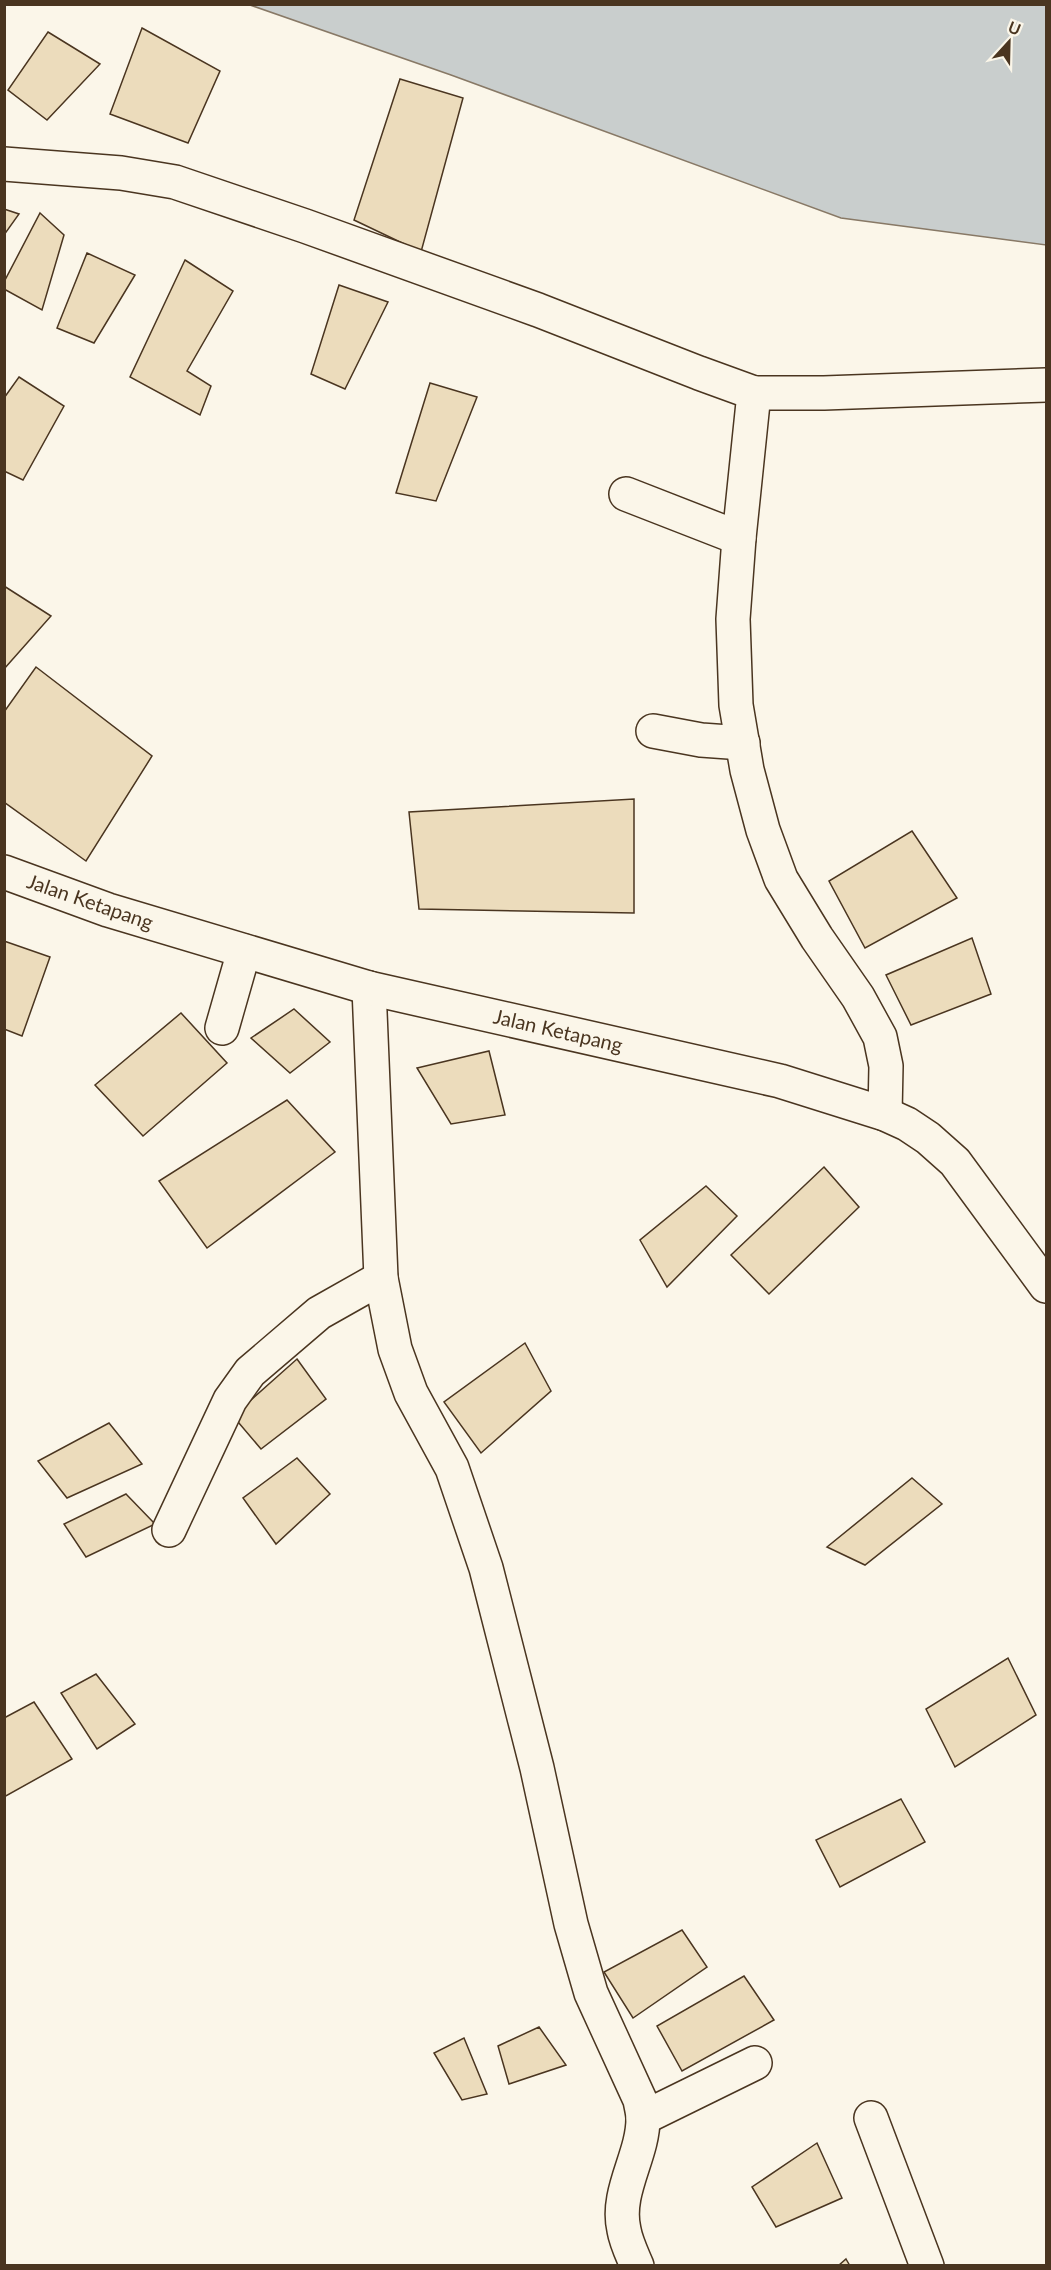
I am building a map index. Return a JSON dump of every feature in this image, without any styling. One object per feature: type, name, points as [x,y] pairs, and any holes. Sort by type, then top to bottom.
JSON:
[{"type":"street","points":[[4,164],[121,173],[175,182],[538,309],[754,393],[824,393],[1047,385]]},
{"type":"street","points":[[754,393],[733,620],[736,705],[747,770],[781,879],[817,938],[858,997],[880,1037],[886,1066],[885,1114]]},
{"type":"street","points":[[626,494],[739,538]]},
{"type":"street","points":[[653,731],[701,740],[743,743]]},
{"type":"street","name":"Jalan Ketapang","points":[[4,872],[108,910],[369,988],[780,1081],[885,1114],[907,1124],[928,1138],[955,1162],[1047,1286]]},
{"type":"street","points":[[222,1028],[244,951]]},
{"type":"street","points":[[369,988],[381,1278],[395,1349],[411,1393],[452,1468],[486,1568],[537,1768],[571,1924],[591,1993],[640,2100],[643,2118],[641,2137],[626,2190],[623,2214],[623,2229],[637,2265]]},
{"type":"street","points":[[169,1530],[230,1400],[250,1372],[319,1313],[381,1278]]},
{"type":"street","points":[[643,2118],[755,2063]]},
{"type":"street","points":[[871,2118],[927,2265]]},
{"type":"shaded area","points":[[250,5],[1046,5],[1046,245],[841,218],[451,75]]},
{"type":"building","points":[[142,28],[220,71],[188,143],[110,114]]},
{"type":"building","points":[[48,32],[100,64],[47,120],[8,90]]},
{"type":"building","points":[[400,79],[463,98],[421,252],[354,220]]},
{"type":"building","points":[[4,209],[19,214],[4,235]]},
{"type":"building","points":[[40,213],[64,235],[42,310],[4,289],[4,282]]},
{"type":"building","points":[[87,253],[135,275],[94,343],[57,328]]},
{"type":"building","points":[[185,260],[233,291],[187,371],[211,386],[200,415],[130,377]]},
{"type":"building","points":[[339,285],[388,302],[345,389],[311,374]]},
{"type":"building","points":[[19,377],[64,406],[23,480],[4,471],[4,398]]},
{"type":"building","points":[[430,383],[477,397],[436,501],[396,493]]},
{"type":"building","points":[[4,586],[51,616],[4,669]]},
{"type":"building","points":[[36,667],[152,756],[86,861],[4,802],[4,712]]},
{"type":"building","points":[[634,799],[634,913],[419,909],[409,812]]},
{"type":"building","points":[[912,831],[957,898],[865,948],[829,881]]},
{"type":"building","points":[[972,938],[991,994],[911,1025],[886,975]]},
{"type":"building","points":[[4,941],[50,957],[22,1036],[4,1029]]},
{"type":"building","points":[[294,1009],[330,1042],[290,1073],[251,1038]]},
{"type":"building","points":[[181,1013],[227,1063],[143,1136],[95,1085]]},
{"type":"building","points":[[489,1051],[505,1115],[451,1124],[417,1068]]},
{"type":"building","points":[[287,1100],[335,1152],[207,1248],[159,1181]]},
{"type":"building","points":[[824,1167],[859,1207],[769,1294],[731,1255]]},
{"type":"building","points":[[706,1186],[737,1216],[667,1287],[640,1240]]},
{"type":"building","points":[[525,1343],[551,1391],[481,1453],[444,1402]]},
{"type":"building","points":[[297,1359],[326,1399],[261,1449],[233,1416]]},
{"type":"building","points":[[109,1423],[142,1464],[67,1498],[38,1461]]},
{"type":"building","points":[[297,1458],[330,1494],[276,1544],[243,1498]]},
{"type":"building","points":[[912,1478],[942,1504],[865,1565],[827,1547]]},
{"type":"building","points":[[126,1494],[155,1524],[86,1557],[64,1524]]},
{"type":"building","points":[[1008,1658],[1036,1715],[955,1767],[926,1709]]},
{"type":"building","points":[[96,1674],[135,1724],[97,1749],[61,1693]]},
{"type":"building","points":[[34,1702],[72,1759],[4,1797],[4,1718]]},
{"type":"building","points":[[901,1799],[925,1842],[840,1887],[816,1840]]},
{"type":"building","points":[[682,1930],[707,1967],[633,2018],[604,1972]]},
{"type":"building","points":[[744,1976],[774,2020],[682,2071],[657,2026]]},
{"type":"building","points":[[539,2027],[566,2065],[509,2084],[498,2046]]},
{"type":"building","points":[[464,2038],[487,2094],[462,2100],[434,2053]]},
{"type":"building","points":[[817,2143],[842,2198],[776,2227],[752,2187]]},
{"type":"building","points":[[846,2259],[850,2266],[838,2266]]}]
